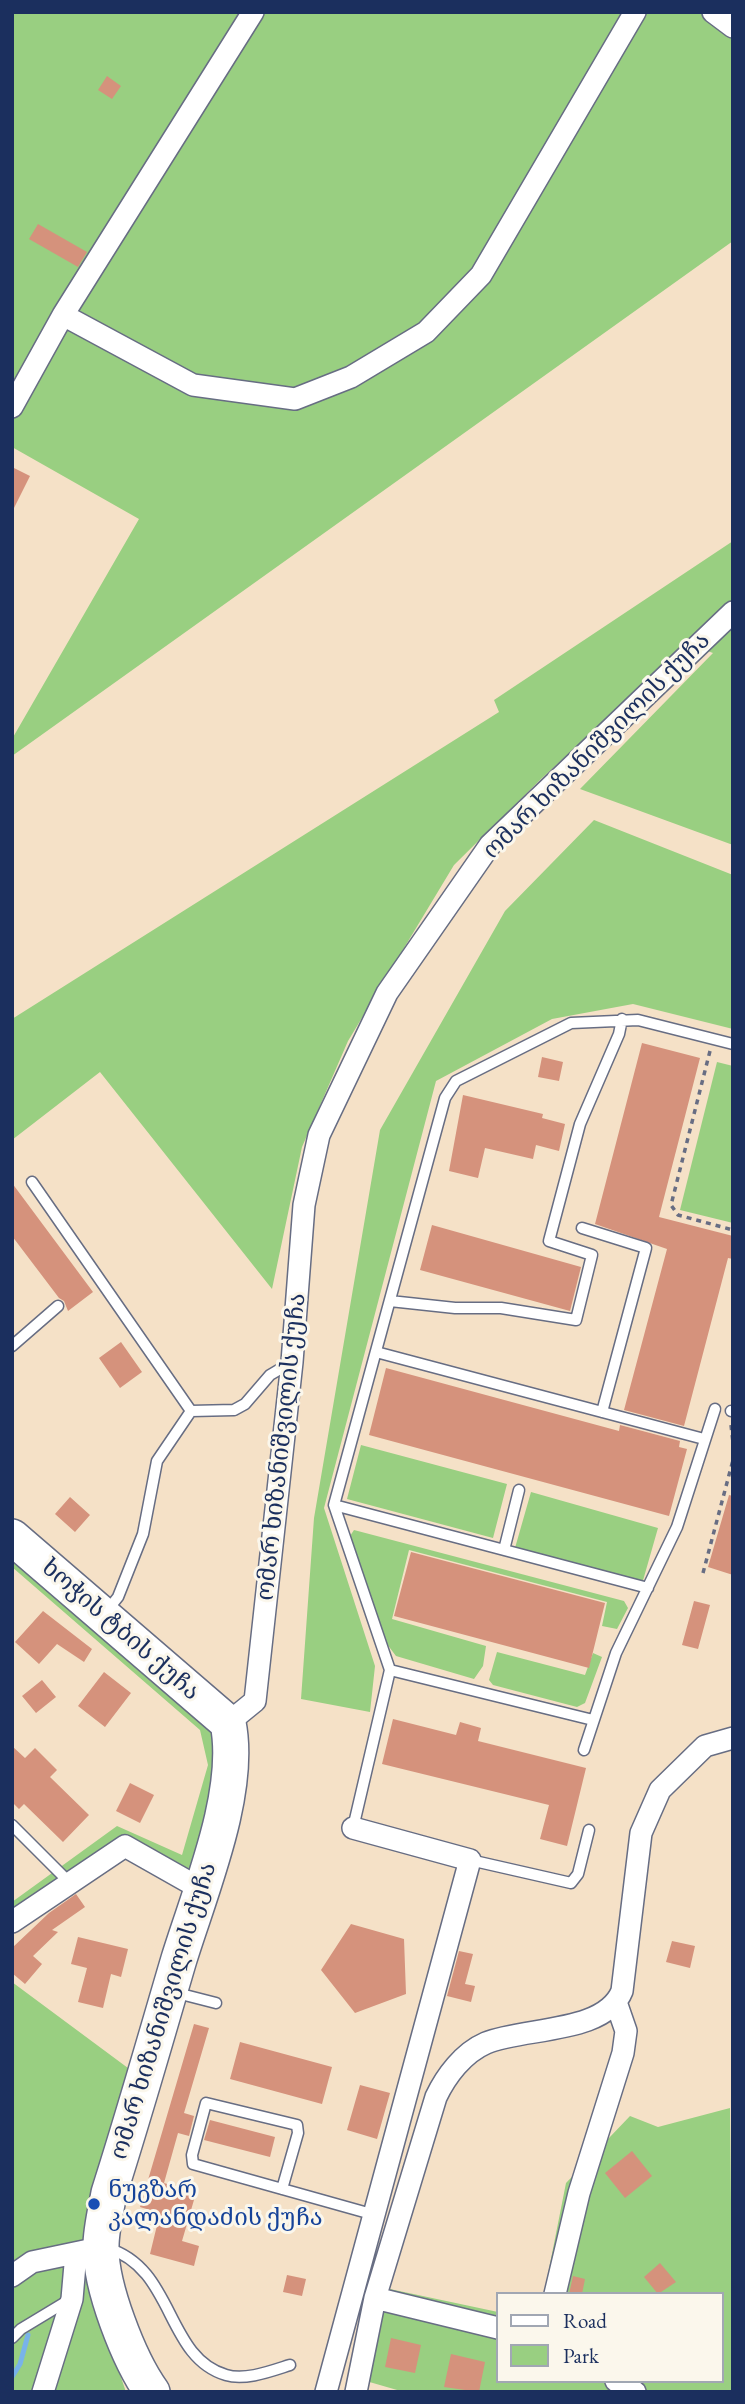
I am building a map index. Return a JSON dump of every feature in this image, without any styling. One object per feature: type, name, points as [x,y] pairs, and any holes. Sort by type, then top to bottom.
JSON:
[{"type":"main road","name":"ხოჭის ტბის ქუჩა","points":[[15,1545],[104,1614],[228,1723]]},
{"type":"main road","name":"ომარ ხიზანიშვილის ქუჩა","points":[[152,2392],[135,2369],[113,2307],[88,2250],[109,2193],[201,1889],[232,1771],[228,1723]]},
{"type":"street","points":[[12,407],[63,315],[253,12]]},
{"type":"street","points":[[63,315],[193,385],[295,399],[351,377],[426,332],[481,275],[635,12]]},
{"type":"street","points":[[713,12],[733,27]]},
{"type":"street","name":"ომარ ხიზანიშვილის ქუჩა","points":[[228,1723],[255,1702],[292,1362],[304,1205],[319,1135],[387,993],[491,845],[733,612]]},
{"type":"street","points":[[555,2292],[579,2193],[623,2053],[626,2031],[617,2005],[622,1991],[640,1833],[660,1790],[705,1746],[733,1738]]},
{"type":"street","points":[[326,2392],[470,1860],[353,1828]]},
{"type":"street","points":[[12,1922],[125,1846],[201,1889]]},
{"type":"street","points":[[356,2392],[375,2298],[436,2098],[447,2074],[485,2044],[597,2017],[617,2005]]},
{"type":"street","points":[[12,2276],[32,2262],[88,2250]]},
{"type":"street","points":[[43,2392],[88,2250]]},
{"type":"street","points":[[375,2298],[496,2328]]},
{"type":"lane","points":[[390,1301],[455,1308],[500,1308],[576,1320],[592,1255],[549,1241],[580,1124],[619,1034],[622,1019]]},
{"type":"lane","points":[[353,1828],[390,1671],[334,1505],[445,1098],[456,1081],[571,1023],[638,1020],[733,1044]]},
{"type":"lane","points":[[32,1182],[191,1410]]},
{"type":"lane","points":[[582,1228],[646,1248],[602,1412]]},
{"type":"lane","points":[[12,1346],[58,1306]]},
{"type":"lane","points":[[376,1352],[704,1439]]},
{"type":"lane","points":[[191,1410],[234,1410],[245,1404],[270,1375],[292,1362]]},
{"type":"lane","points":[[584,1749],[616,1653],[677,1527],[715,1409]]},
{"type":"lane","points":[[104,1614],[118,1597],[143,1534],[157,1461],[191,1410]]},
{"type":"lane","points":[[504,1550],[519,1490]]},
{"type":"lane","points":[[334,1505],[648,1588]]},
{"type":"lane","points":[[390,1671],[593,1720]]},
{"type":"lane","points":[[12,1825],[70,1883]]},
{"type":"lane","points":[[470,1860],[571,1883],[578,1874],[589,1830]]},
{"type":"lane","points":[[170,1991],[216,2003]]},
{"type":"lane","points":[[282,2189],[297,2124],[206,2103],[192,2155],[193,2164],[282,2189],[375,2215]]},
{"type":"lane","points":[[88,2250],[135,2259],[162,2297],[187,2345],[206,2365],[228,2376],[260,2374],[290,2365]]},
{"type":"lane","points":[[12,2338],[21,2329],[72,2299]]},
{"type":"path","points":[[714,1039],[671,1205],[678,1215],[733,1230]]},
{"type":"path","points":[[703,1573],[733,1460]]},
{"type":"green space","points":[[12,12],[733,12],[733,241],[12,756],[12,739],[139,519],[12,447]]},
{"type":"green space","points":[[733,541],[733,845],[580,789],[713,653],[689,644],[542,778],[454,865],[348,1041],[302,1147],[272,1289],[100,1072],[12,1140],[12,1019],[499,712],[494,700]]},
{"type":"green space","points":[[594,820],[733,875],[733,1029],[633,1004],[552,1019],[436,1081],[324,1508],[375,1666],[370,1712],[301,1699],[314,1518],[380,1130],[505,911]]},
{"type":"green space","points":[[717,1062],[733,1066],[733,1223],[680,1210]]},
{"type":"green space","points":[[361,1445],[507,1484],[493,1538],[347,1499]]},
{"type":"green space","points":[[531,1492],[658,1528],[642,1584],[515,1548]]},
{"type":"green space","points":[[354,1530],[624,1601],[628,1608],[617,1629],[602,1626],[607,1602],[409,1550],[392,1619],[486,1646],[483,1666],[474,1679],[396,1656],[387,1644],[348,1539]]},
{"type":"green space","points":[[12,1554],[221,1727],[223,1756],[190,1874],[121,1837],[12,1932],[12,1902],[117,1826],[182,1855],[208,1765],[200,1730],[12,1567]]},
{"type":"green space","points":[[497,1652],[585,1675],[593,1653],[602,1657],[585,1703],[577,1707],[493,1685],[489,1680]]},
{"type":"green space","points":[[12,1982],[132,2071],[90,2286],[126,2392],[12,2392]]},
{"type":"green space","points":[[730,2108],[733,2392],[404,2392],[366,2381],[385,2288],[496,2312],[496,2383],[724,2383],[724,2292],[544,2292],[566,2183],[630,2116],[658,2127]]},
{"type":"building","points":[[107,76],[121,86],[112,99],[98,90]]},
{"type":"building","points":[[38,224],[87,252],[78,267],[29,239]]},
{"type":"building","points":[[12,467],[30,476],[12,512]]},
{"type":"building","points":[[642,1043],[700,1058],[659,1217],[733,1236],[733,1259],[728,1258],[684,1426],[624,1410],[667,1249],[595,1224]]},
{"type":"building","points":[[542,1057],[563,1062],[559,1081],[538,1077]]},
{"type":"building","points":[[463,1095],[543,1114],[542,1118],[565,1124],[559,1151],[536,1145],[533,1159],[485,1148],[478,1178],[449,1171]]},
{"type":"building","points":[[12,1183],[93,1292],[68,1311],[64,1301],[12,1236]]},
{"type":"building","points":[[432,1225],[581,1267],[570,1311],[420,1270]]},
{"type":"building","points":[[121,1342],[142,1372],[120,1388],[99,1358]]},
{"type":"building","points":[[386,1368],[619,1431],[620,1425],[680,1441],[679,1447],[687,1449],[669,1516],[369,1435]]},
{"type":"building","points":[[729,1495],[733,1496],[733,1575],[708,1567]]},
{"type":"building","points":[[70,1497],[90,1515],[75,1532],[55,1514]]},
{"type":"building","points":[[411,1552],[605,1603],[589,1668],[394,1616]]},
{"type":"building","points":[[694,1601],[710,1605],[698,1649],[682,1645]]},
{"type":"building","points":[[43,1611],[92,1649],[84,1662],[57,1644],[39,1664],[15,1642]]},
{"type":"building","points":[[104,1672],[131,1693],[105,1727],[78,1706]]},
{"type":"building","points":[[42,1680],[56,1697],[36,1713],[22,1696]]},
{"type":"building","points":[[393,1719],[456,1735],[460,1722],[481,1728],[478,1741],[586,1768],[567,1846],[540,1839],[549,1805],[382,1764]]},
{"type":"building","points":[[12,1746],[25,1758],[35,1748],[57,1770],[50,1777],[89,1815],[63,1842],[24,1804],[19,1809],[12,1802]]},
{"type":"building","points":[[130,1783],[154,1795],[140,1823],[116,1811]]},
{"type":"building","points":[[76,1894],[85,1907],[52,1930],[58,1932],[33,1956],[42,1964],[25,1984],[12,1973],[12,1948],[49,1913]]},
{"type":"building","points":[[351,1924],[404,1939],[406,1994],[355,2013],[321,1970]]},
{"type":"building","points":[[78,1937],[128,1949],[121,1977],[111,1974],[103,2008],[78,2002],[87,1968],[71,1964]]},
{"type":"building","points":[[672,1941],[695,1946],[690,1968],[666,1962]]},
{"type":"building","points":[[459,1951],[473,1954],[465,1984],[475,1986],[471,2002],[447,1996]]},
{"type":"building","points":[[194,2024],[209,2028],[184,2113],[194,2116],[189,2136],[178,2133],[164,2183],[196,2193],[182,2241],[199,2246],[194,2266],[150,2254],[160,2213],[140,2207]]},
{"type":"building","points":[[240,2042],[332,2067],[322,2104],[230,2079]]},
{"type":"building","points":[[360,2085],[390,2093],[377,2139],[347,2130]]},
{"type":"building","points":[[210,2120],[275,2137],[270,2157],[204,2140]]},
{"type":"building","points":[[632,2151],[652,2176],[625,2198],[605,2173]]},
{"type":"building","points":[[660,2263],[676,2282],[661,2292],[656,2292],[644,2277]]},
{"type":"building","points":[[287,2275],[306,2279],[302,2296],[283,2292]]},
{"type":"building","points":[[573,2276],[585,2279],[582,2292],[569,2292]]},
{"type":"building","points":[[391,2338],[421,2345],[415,2373],[385,2367]]},
{"type":"building","points":[[451,2354],[485,2362],[479,2392],[444,2387]]},
{"type":"waterway","points":[[12,2377],[20,2364],[28,2335]]},
{"type":"place","name":"ნუგზარ კალანდაძის ქუჩა","points":[[94,2204]]}]
